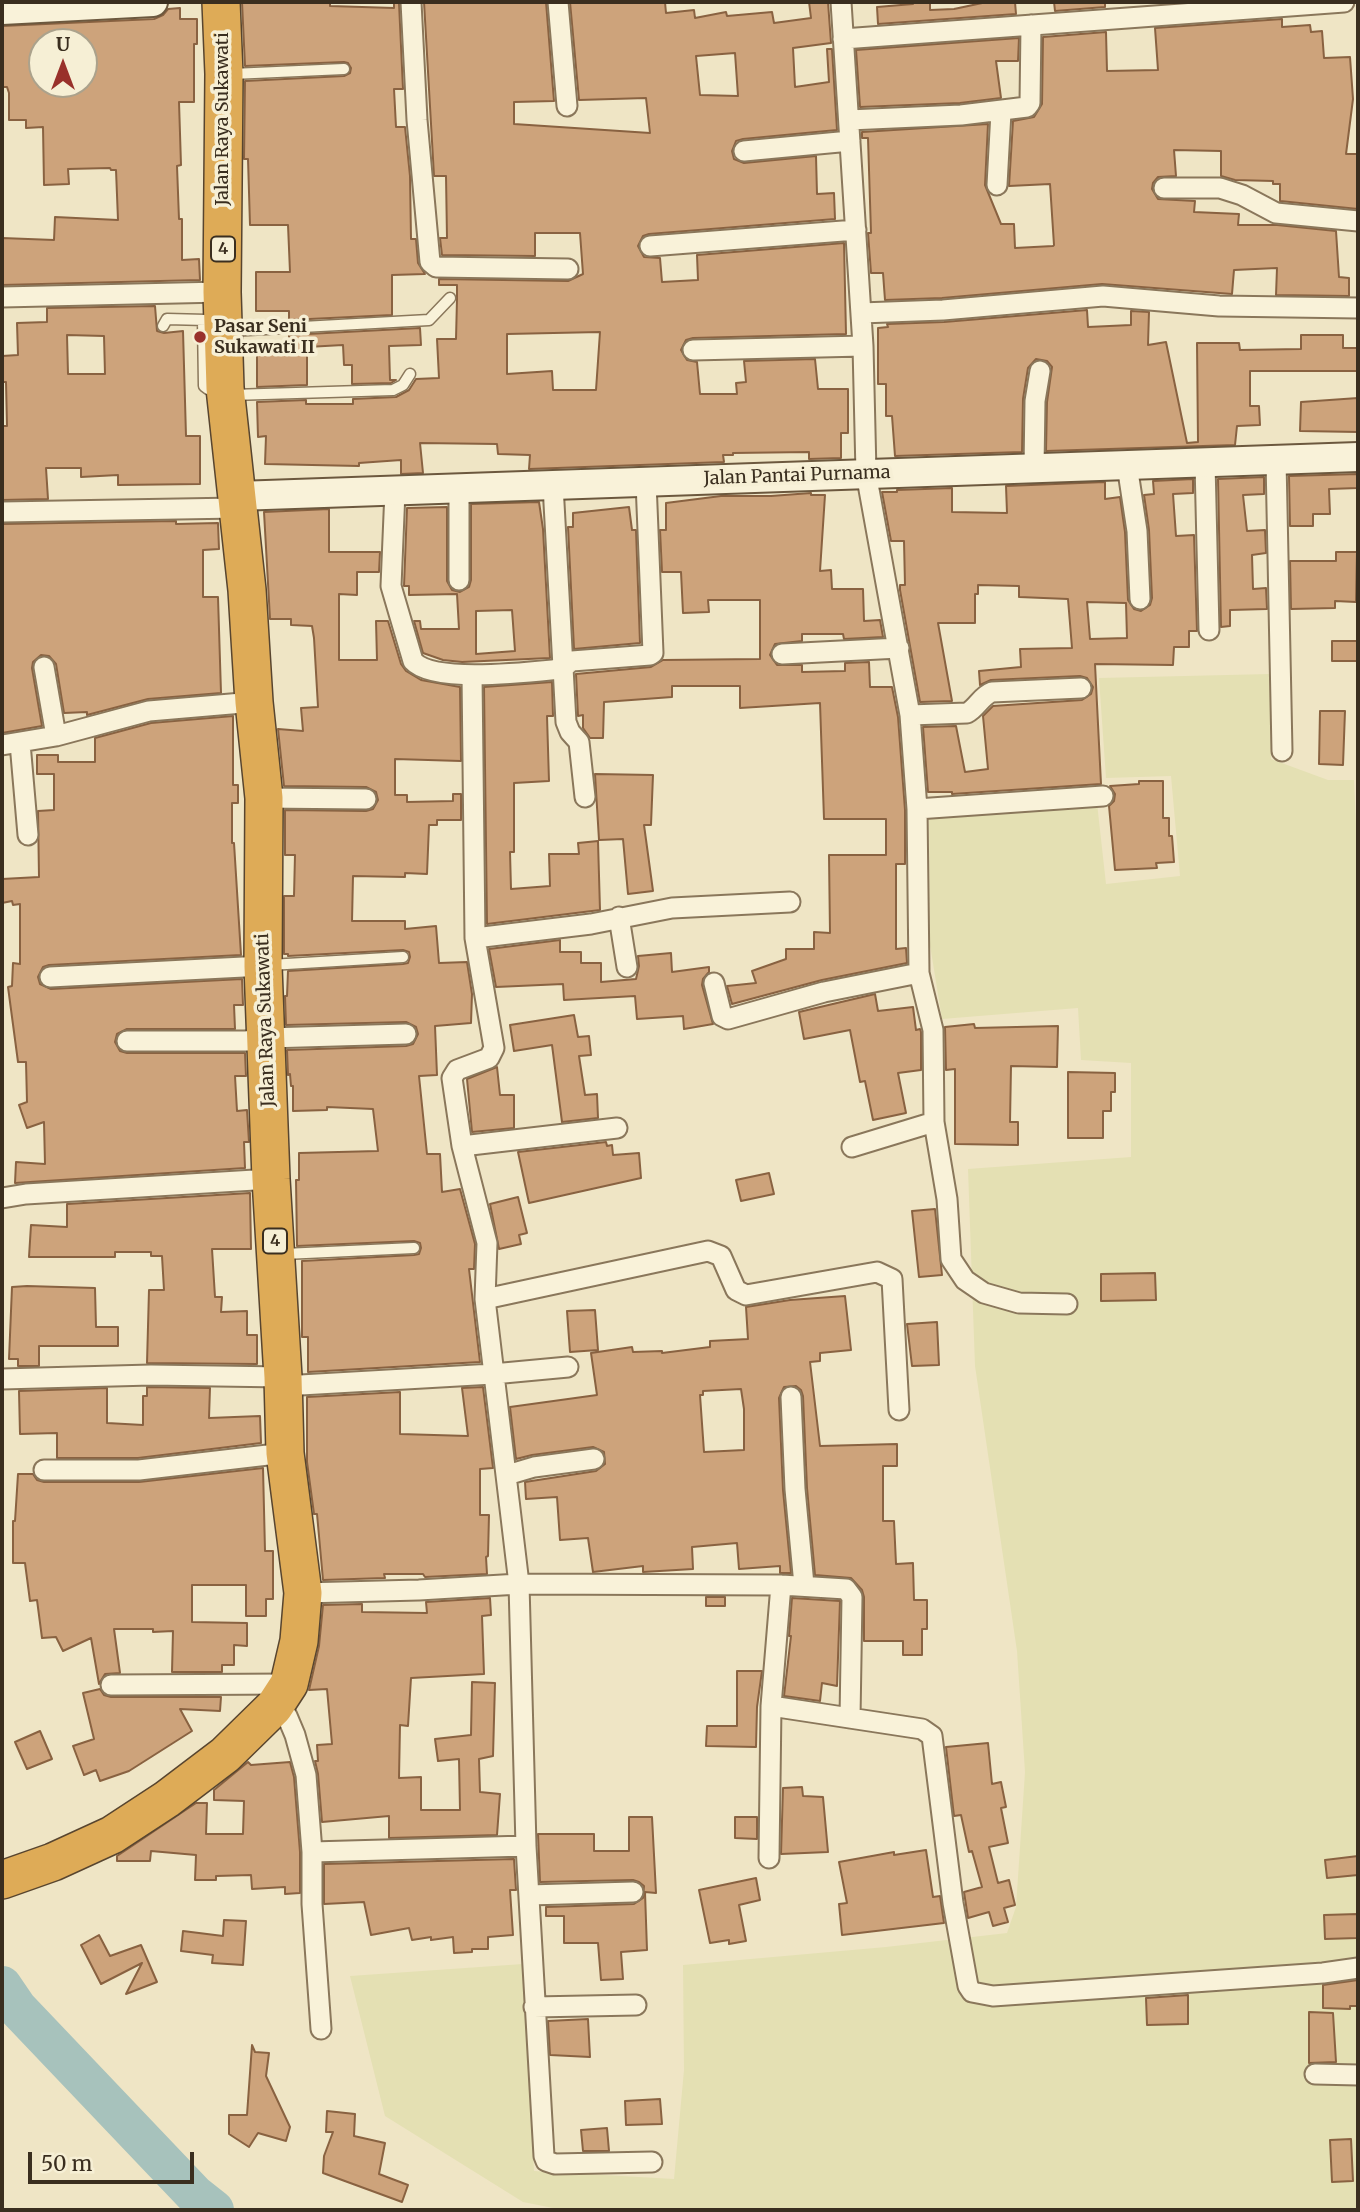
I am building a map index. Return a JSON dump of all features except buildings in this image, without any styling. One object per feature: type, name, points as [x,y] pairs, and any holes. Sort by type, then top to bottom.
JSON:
[{"type":"highway","name":"Jalan Raya Sukawati","points":[[221,2],[224,74],[218,316],[247,590],[254,702],[264,798],[263,965],[271,1179],[285,1453],[303,1593],[299,1641],[281,1695]]},
{"type":"highway","points":[[2,1880],[52,1862],[112,1835],[167,1799],[225,1755],[281,1695]]},
{"type":"street","points":[[2,10],[153,2]]},
{"type":"street","points":[[411,2],[417,120],[430,262],[436,267],[568,268]]},
{"type":"street","points":[[558,2],[566,106]]},
{"type":"street","points":[[841,2],[863,346],[866,473],[910,715],[917,809],[919,973],[933,1030],[934,1122],[947,1199],[951,1259],[965,1280],[984,1293],[1019,1303],[1068,1304]]},
{"type":"street","points":[[843,39],[1345,2]]},
{"type":"street","points":[[849,120],[1024,108],[1030,103],[1031,25]]},
{"type":"street","points":[[997,185],[1001,111]]},
{"type":"street","points":[[744,151],[849,141]]},
{"type":"street","points":[[1164,188],[1220,188],[1242,195],[1276,214],[1358,221]]},
{"type":"street","points":[[650,246],[856,230]]},
{"type":"street","points":[[861,313],[943,310],[1103,296],[1219,306],[1358,308]]},
{"type":"street","points":[[2,297],[218,316]]},
{"type":"street","points":[[693,350],[863,346]]},
{"type":"street","points":[[1034,468],[1035,401],[1040,371]]},
{"type":"street","name":"Jalan Pantai Purnama","points":[[237,502],[395,491],[1358,457]]},
{"type":"street","points":[[1276,460],[1282,751]]},
{"type":"street","points":[[1205,463],[1209,630]]},
{"type":"street","points":[[1127,465],[1137,531],[1140,599]]},
{"type":"street","points":[[395,491],[391,586],[413,661],[429,670],[472,675],[561,669],[572,661],[653,653],[646,482]]},
{"type":"street","points":[[553,485],[566,722],[579,742],[585,797]]},
{"type":"street","points":[[459,489],[459,580]]},
{"type":"street","points":[[2,512],[237,502]]},
{"type":"street","points":[[782,654],[899,648]]},
{"type":"street","points":[[44,667],[56,736]]},
{"type":"street","points":[[472,675],[475,938],[494,1048],[489,1058],[457,1070],[452,1078],[462,1146],[487,1243],[485,1299],[519,1584],[526,1846],[544,2155],[546,2161],[555,2164],[652,2162]]},
{"type":"street","points":[[910,715],[967,713],[992,692],[1081,688]]},
{"type":"street","points":[[28,835],[11,744],[56,736],[149,710],[254,702]]},
{"type":"street","points":[[917,809],[1103,796]]},
{"type":"street","points":[[264,798],[366,799]]},
{"type":"street","points":[[475,938],[591,924],[672,908],[790,902]]},
{"type":"street","points":[[619,917],[627,967]]},
{"type":"street","points":[[50,977],[263,965]]},
{"type":"street","points":[[714,983],[722,1017],[728,1019],[824,992],[919,973]]},
{"type":"street","points":[[127,1041],[246,1041],[406,1034]]},
{"type":"street","points":[[852,1147],[934,1122]]},
{"type":"street","points":[[462,1146],[617,1128]]},
{"type":"street","points":[[3,1198],[26,1194],[271,1179]]},
{"type":"street","points":[[485,1299],[708,1251],[721,1256],[736,1290],[746,1295],[877,1272],[892,1279],[899,1410]]},
{"type":"street","points":[[2,1379],[151,1375],[283,1382],[493,1374],[568,1367]]},
{"type":"street","points":[[791,1396],[804,1585]]},
{"type":"street","points":[[44,1470],[139,1470],[285,1453]]},
{"type":"street","points":[[507,1475],[534,1467],[594,1459]]},
{"type":"street","points":[[303,1593],[519,1584],[804,1585],[843,1588],[849,1591],[852,1597],[850,1717]]},
{"type":"street","points":[[769,1858],[771,1706],[781,1585]]},
{"type":"street","points":[[111,1685],[281,1695],[306,1775],[321,2029]]},
{"type":"street","points":[[771,1706],[922,1729],[932,1736],[953,1903],[968,1986],[972,1992],[993,1996],[1309,1974],[1358,1968]]},
{"type":"street","points":[[312,1852],[526,1846]]},
{"type":"street","points":[[529,1895],[633,1892]]},
{"type":"street","points":[[534,2007],[636,2006]]},
{"type":"street","points":[[1315,2074],[1358,2075]]},
{"type":"lane","points":[[224,74],[344,69]]},
{"type":"lane","points":[[163,327],[167,319],[218,316],[246,329],[429,320],[450,298]]},
{"type":"lane","points":[[225,392],[393,390],[403,385],[410,374]]},
{"type":"lane","points":[[263,965],[403,957]]},
{"type":"lane","points":[[276,1254],[414,1248]]},
{"type":"shaded area","points":[[1270,674],[1271,759],[1328,780],[1354,780],[1358,867],[1358,2210],[563,2210],[523,2202],[385,2116],[350,1976],[523,1964],[534,2171],[674,2179],[684,2070],[683,1965],[1007,1933],[1016,1907],[1025,1772],[1017,1651],[975,1366],[968,1169],[1131,1157],[1131,1063],[1081,1060],[1078,1008],[942,1019],[930,945],[929,818],[1097,803],[1106,884],[1180,876],[1171,776],[1106,778],[1099,678]]},
{"type":"waterway","points":[[2,1986],[17,2008],[195,2195],[214,2210]]},
{"type":"place","name":"Pasar Seni Sukawati II","points":[[200,337]]}]
